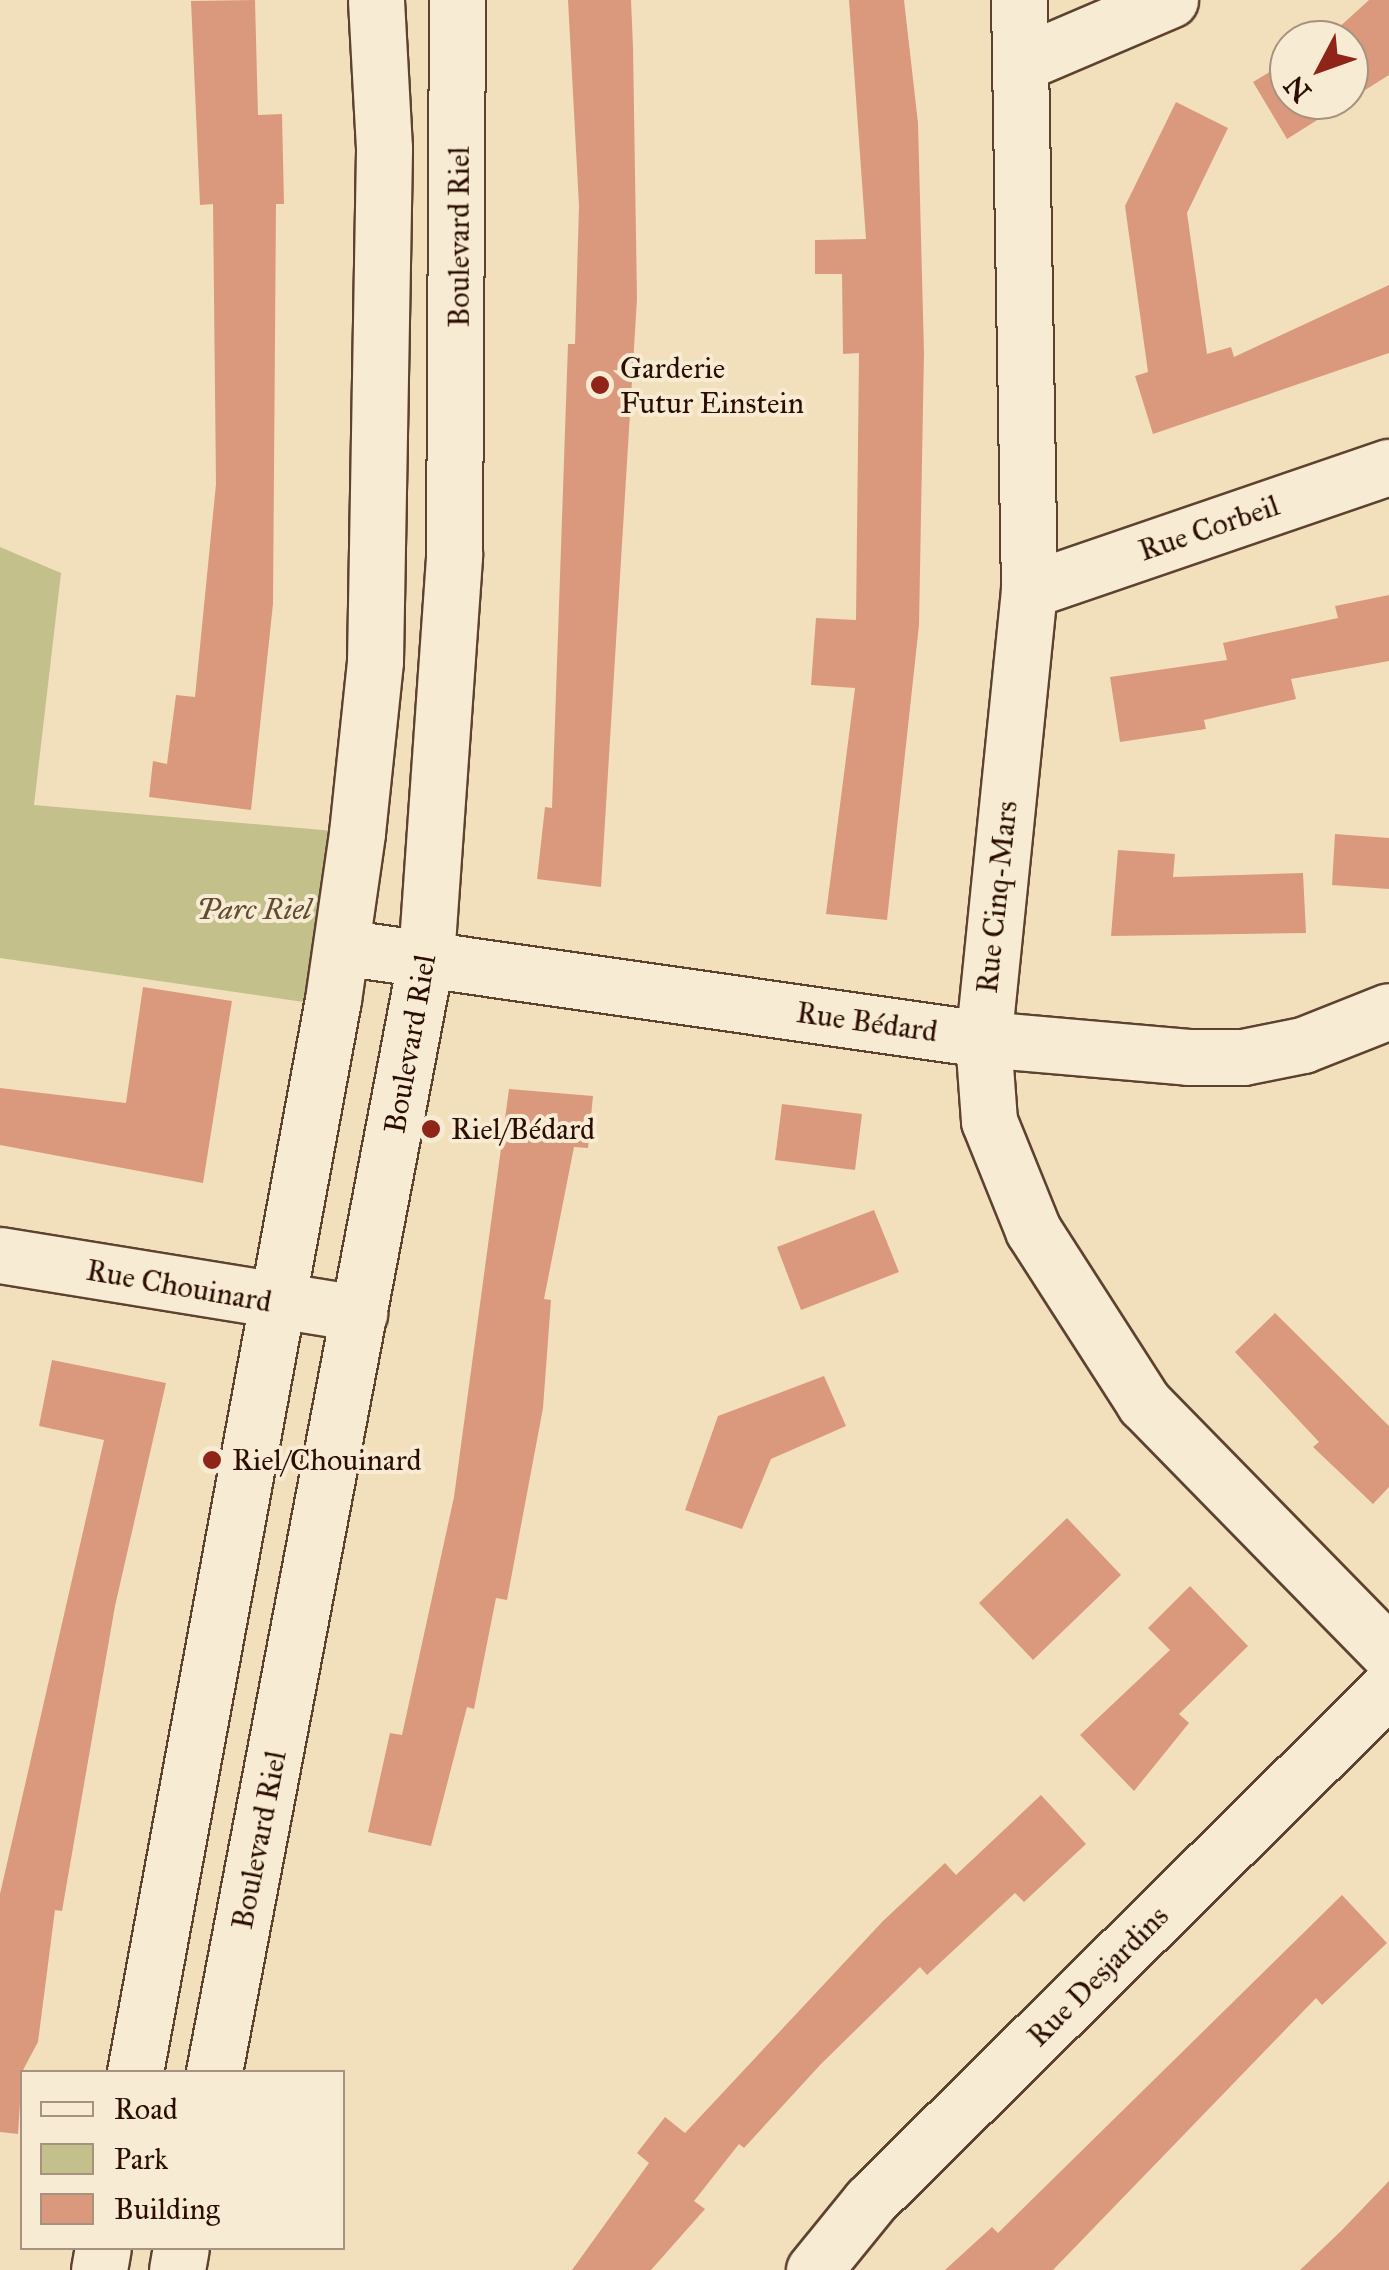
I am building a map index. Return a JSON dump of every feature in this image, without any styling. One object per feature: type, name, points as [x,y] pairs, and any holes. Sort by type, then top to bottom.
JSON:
[{"type":"street","points":[[135,2070],[342,947],[375,661],[384,148],[376,0]]},
{"type":"street","name":"Boulevard Riel","points":[[214,2070],[426,958],[450,674],[457,0]]},
{"type":"street","name":"Rue Cinq-Mars","points":[[1018,0],[1029,590],[983,1039],[989,1121],[1068,1294],[1184,1449],[1389,1654]]},
{"type":"street","points":[[1022,62],[1170,0]]},
{"type":"street","name":"Rue Corbeil","points":[[1029,590],[1389,467]]},
{"type":"street","name":"Rue Bédard","points":[[342,947],[983,1039],[1243,1057],[1303,1045],[1389,1011]]},
{"type":"street","name":"Rue Chouinard","points":[[0,1254],[276,1303],[359,1313]]},
{"type":"street","name":"Rue Desjardins","points":[[814,2270],[870,2200],[1389,1688]]},
{"type":"green space","name":"Parc Riel","points":[[0,547],[61,573],[34,805],[357,833],[331,1006],[0,958]]},
{"type":"building","points":[[255,0],[258,115],[282,114],[284,204],[276,204],[273,604],[251,810],[149,797],[153,761],[167,764],[176,695],[195,697],[216,484],[213,204],[200,205],[191,1]]},
{"type":"building","points":[[568,0],[631,0],[633,47],[637,299],[601,887],[537,879],[545,807],[552,808],[568,344],[575,344],[579,206]]},
{"type":"building","points":[[849,0],[904,0],[918,123],[924,352],[919,625],[887,920],[826,914],[855,688],[811,685],[816,618],[856,620],[859,353],[843,354],[842,274],[815,274],[815,240],[866,239]]},
{"type":"building","points":[[1369,0],[1389,0],[1389,75],[1369,88],[1369,20],[1347,20]]},
{"type":"building","points":[[1269,72],[1269,109],[1253,82]]},
{"type":"building","points":[[1176,102],[1228,128],[1187,213],[1207,354],[1231,347],[1234,357],[1389,285],[1389,353],[1153,434],[1135,376],[1148,372],[1125,206]]},
{"type":"building","points":[[1276,120],[1317,120],[1287,139]]},
{"type":"building","points":[[1389,595],[1389,661],[1291,679],[1296,699],[1204,720],[1206,729],[1120,742],[1110,677],[1227,660],[1223,643],[1338,618],[1335,606]]},
{"type":"building","points":[[1335,834],[1389,838],[1389,889],[1332,885]]},
{"type":"building","points":[[1118,850],[1175,854],[1173,877],[1303,873],[1306,933],[1111,936]]},
{"type":"building","points":[[143,987],[232,1001],[203,1183],[0,1145],[0,1088],[126,1103]]},
{"type":"building","points":[[509,1089],[593,1096],[588,1148],[574,1147],[544,1299],[551,1300],[543,1408],[507,1600],[496,1598],[474,1709],[467,1707],[431,1846],[368,1832],[390,1733],[402,1735],[454,1497]]},
{"type":"building","points":[[782,1104],[862,1114],[855,1170],[775,1160]]},
{"type":"building","points":[[874,1210],[899,1272],[801,1310],[777,1247]]},
{"type":"building","points":[[1275,1313],[1389,1426],[1389,1487],[1373,1504],[1313,1447],[1319,1442],[1235,1352]]},
{"type":"building","points":[[52,1360],[166,1383],[115,1606],[62,1911],[55,1910],[38,2042],[20,2070],[18,2134],[0,2132],[0,1894],[104,1440],[39,1426]]},
{"type":"building","points":[[824,1376],[846,1426],[771,1459],[742,1529],[685,1510],[718,1416]]},
{"type":"building","points":[[1067,1518],[1121,1575],[1033,1660],[979,1603]]},
{"type":"building","points":[[1190,1586],[1248,1646],[1179,1714],[1189,1723],[1134,1791],[1080,1735],[1170,1650],[1148,1628]]},
{"type":"building","points":[[1041,1795],[1086,1844],[1024,1902],[1015,1893],[927,1975],[920,1967],[821,2064],[744,2148],[739,2144],[694,2201],[705,2209],[651,2270],[572,2270],[649,2163],[637,2153],[665,2117],[685,2133],[883,1921],[945,1863],[956,1875]]},
{"type":"building","points":[[1342,1895],[1387,1943],[1322,2005],[1316,1998],[1053,2270],[945,2270],[992,2227],[998,2233]]},
{"type":"building","points":[[1389,2181],[1389,2270],[1300,2270],[1340,2232]]},
{"type":"place","name":"Garderie Futur Einstein","points":[[600,385]]},
{"type":"place","name":"Riel/Bédard","points":[[431,1129]]},
{"type":"place","name":"Riel/Chouinard","points":[[212,1460]]}]
